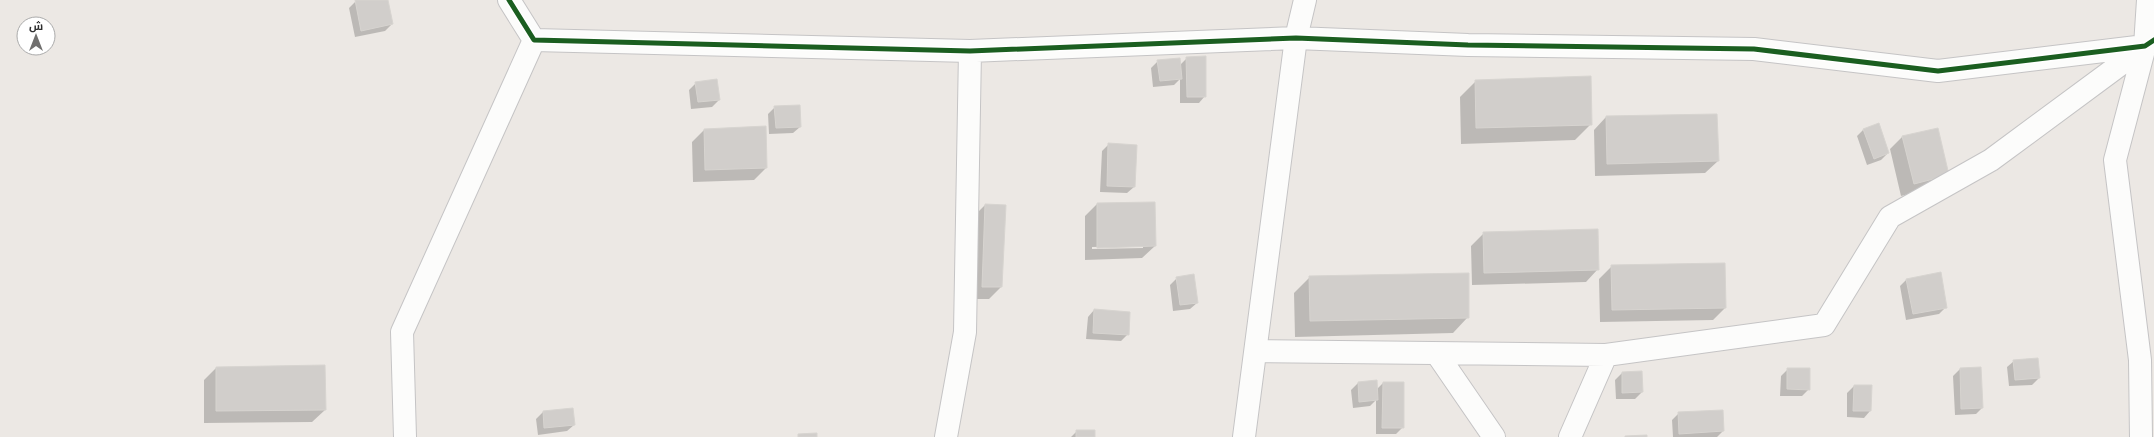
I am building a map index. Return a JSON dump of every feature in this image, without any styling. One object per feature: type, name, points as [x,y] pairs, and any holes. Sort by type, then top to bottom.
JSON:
[{"type":"street","points":[[509,0],[534,40]]},
{"type":"street","points":[[1244,437],[1296,38],[1305,0]]},
{"type":"street","points":[[2141,437],[2140,360],[2115,160],[2150,44],[2148,0]]},
{"type":"street","points":[[534,40],[970,51],[1296,38],[1476,45],[1754,49],[1938,71],[2150,44]]},
{"type":"street","points":[[405,437],[402,332],[534,40]]},
{"type":"street","points":[[1256,351],[1606,355],[1824,325],[1890,217],[1991,160],[2150,44]]},
{"type":"street","points":[[946,437],[965,332],[970,51]]},
{"type":"street","points":[[1437,354],[1494,437]]},
{"type":"street","points":[[1570,437],[1606,355]]},
{"type":"building","points":[[355,0],[388,0],[393,24],[361,31]]},
{"type":"building","points":[[1206,56],[1206,97],[1187,97],[1186,57]]},
{"type":"building","points":[[1180,58],[1182,79],[1160,81],[1157,60]]},
{"type":"building","points":[[1591,76],[1592,125],[1476,128],[1475,80]]},
{"type":"building","points":[[717,79],[720,100],[698,102],[695,82]]},
{"type":"building","points":[[800,105],[801,127],[776,128],[774,106]]},
{"type":"building","points":[[1717,114],[1719,161],[1607,164],[1606,116]]},
{"type":"building","points":[[1879,123],[1889,153],[1874,159],[1863,129]]},
{"type":"building","points":[[766,126],[767,168],[705,170],[704,129]]},
{"type":"building","points":[[1938,128],[1949,175],[1914,184],[1902,136]]},
{"type":"building","points":[[1108,143],[1137,145],[1135,187],[1107,186]]},
{"type":"building","points":[[1155,202],[1156,246],[1097,248],[1097,203]]},
{"type":"building","points":[[985,204],[1006,205],[1002,287],[982,287]]},
{"type":"building","points":[[1598,229],[1599,270],[1484,273],[1483,232]]},
{"type":"building","points":[[1725,263],[1726,308],[1612,310],[1611,265]]},
{"type":"building","points":[[1941,272],[1947,308],[1913,314],[1906,279]]},
{"type":"building","points":[[1469,273],[1469,318],[1310,321],[1309,276]]},
{"type":"building","points":[[1194,274],[1198,303],[1180,305],[1176,277]]},
{"type":"building","points":[[1094,309],[1130,312],[1129,335],[1093,333]]},
{"type":"building","points":[[2038,358],[2040,378],[2015,380],[2013,360]]},
{"type":"building","points":[[325,365],[326,410],[216,411],[216,367]]},
{"type":"building","points":[[1981,367],[1983,408],[1961,409],[1960,368]]},
{"type":"building","points":[[1787,368],[1810,368],[1810,390],[1787,389]]},
{"type":"building","points":[[1642,371],[1643,392],[1622,393],[1622,372]]},
{"type":"building","points":[[1377,380],[1378,400],[1359,402],[1358,382]]},
{"type":"building","points":[[1383,382],[1404,382],[1404,428],[1382,428]]},
{"type":"building","points":[[1854,385],[1872,385],[1871,411],[1853,411]]},
{"type":"building","points":[[573,408],[575,425],[544,428],[543,411]]},
{"type":"building","points":[[1723,410],[1724,431],[1679,434],[1678,412]]},
{"type":"building","points":[[1076,430],[1095,430],[1095,437],[1076,437]]},
{"type":"building","points":[[817,433],[817,437],[798,437],[798,434]]},
{"type":"building","points":[[1647,435],[1647,437],[1625,437],[1625,436]]},
{"type":"cycle path","points":[[509,0],[534,40],[970,51],[1296,38],[1468,45],[1754,49],[1938,71],[2145,46],[2154,40]]}]
